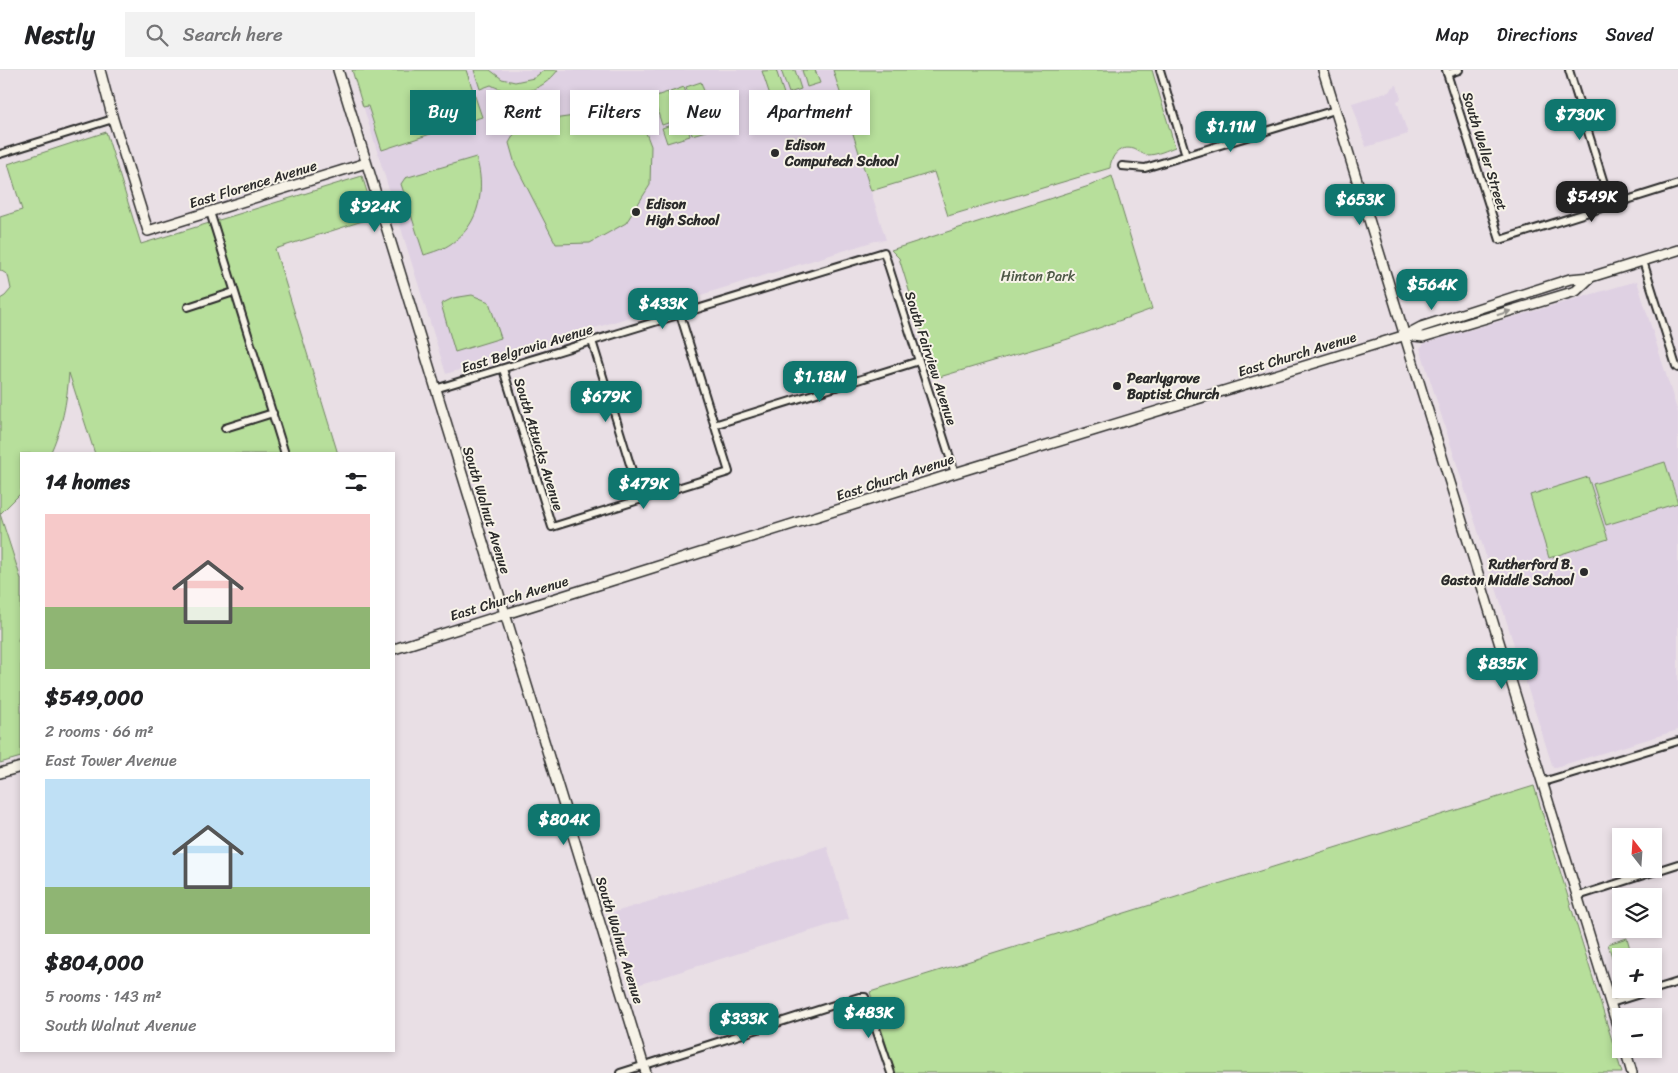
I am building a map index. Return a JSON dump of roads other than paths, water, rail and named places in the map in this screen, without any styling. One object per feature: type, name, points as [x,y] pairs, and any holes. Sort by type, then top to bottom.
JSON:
[{"type":"street","points":[[0,154],[113,120],[100,70]]},
{"type":"street","name":"South Walnut Avenue","points":[[338,70],[645,1069]]},
{"type":"street","points":[[1160,70],[1186,155]]},
{"type":"street","points":[[1323,70],[1612,1008]]},
{"type":"street","points":[[1446,72],[1459,70]]},
{"type":"street","points":[[1569,70],[1611,206],[1678,184]]},
{"type":"street","name":"South Weller Street","points":[[1446,72],[1500,240],[1611,206]]},
{"type":"street","points":[[1122,166],[1145,168],[1336,110]]},
{"type":"street","name":"East Florence Avenue","points":[[113,120],[148,231],[366,163]]},
{"type":"street","points":[[210,212],[284,452]]},
{"type":"street","name":"East Church Avenue","points":[[395,649],[955,473],[1406,335],[1421,327],[1570,279],[1592,277],[1678,250]]},
{"type":"street","name":"East Belgravia Avenue","points":[[436,389],[884,252]]},
{"type":"street","name":"South Fairview Avenue","points":[[884,252],[955,473]]},
{"type":"street","points":[[1643,261],[1678,368]]},
{"type":"street","points":[[188,307],[234,292]]},
{"type":"street","points":[[592,341],[641,500],[729,472],[680,314]]},
{"type":"street","points":[[714,424],[919,361]]},
{"type":"street","name":"South Attucks Avenue","points":[[503,369],[552,527],[641,500]]},
{"type":"street","points":[[225,428],[273,413]]},
{"type":"street","points":[[1543,782],[1678,741]]},
{"type":"street","points":[[0,773],[20,767]]},
{"type":"street","points":[[1578,896],[1678,864]]},
{"type":"street","points":[[1611,1003],[1678,982]]},
{"type":"street","points":[[620,1073],[645,1069],[850,1000],[865,997],[891,1073]]},
{"type":"street","points":[[1628,1058],[1632,1073]]},
{"type":"place","name":"Edison Computech School","points":[[775,153]]},
{"type":"place","name":"Edison High School","points":[[636,212]]},
{"type":"place","name":"Pearlygrove Baptist Church","points":[[1117,386]]},
{"type":"place","name":"Rutherford B. Gaston Middle School","points":[[1584,572]]},
{"type":"park label","name":"Hinton Park","points":[[1038,276]]}]
